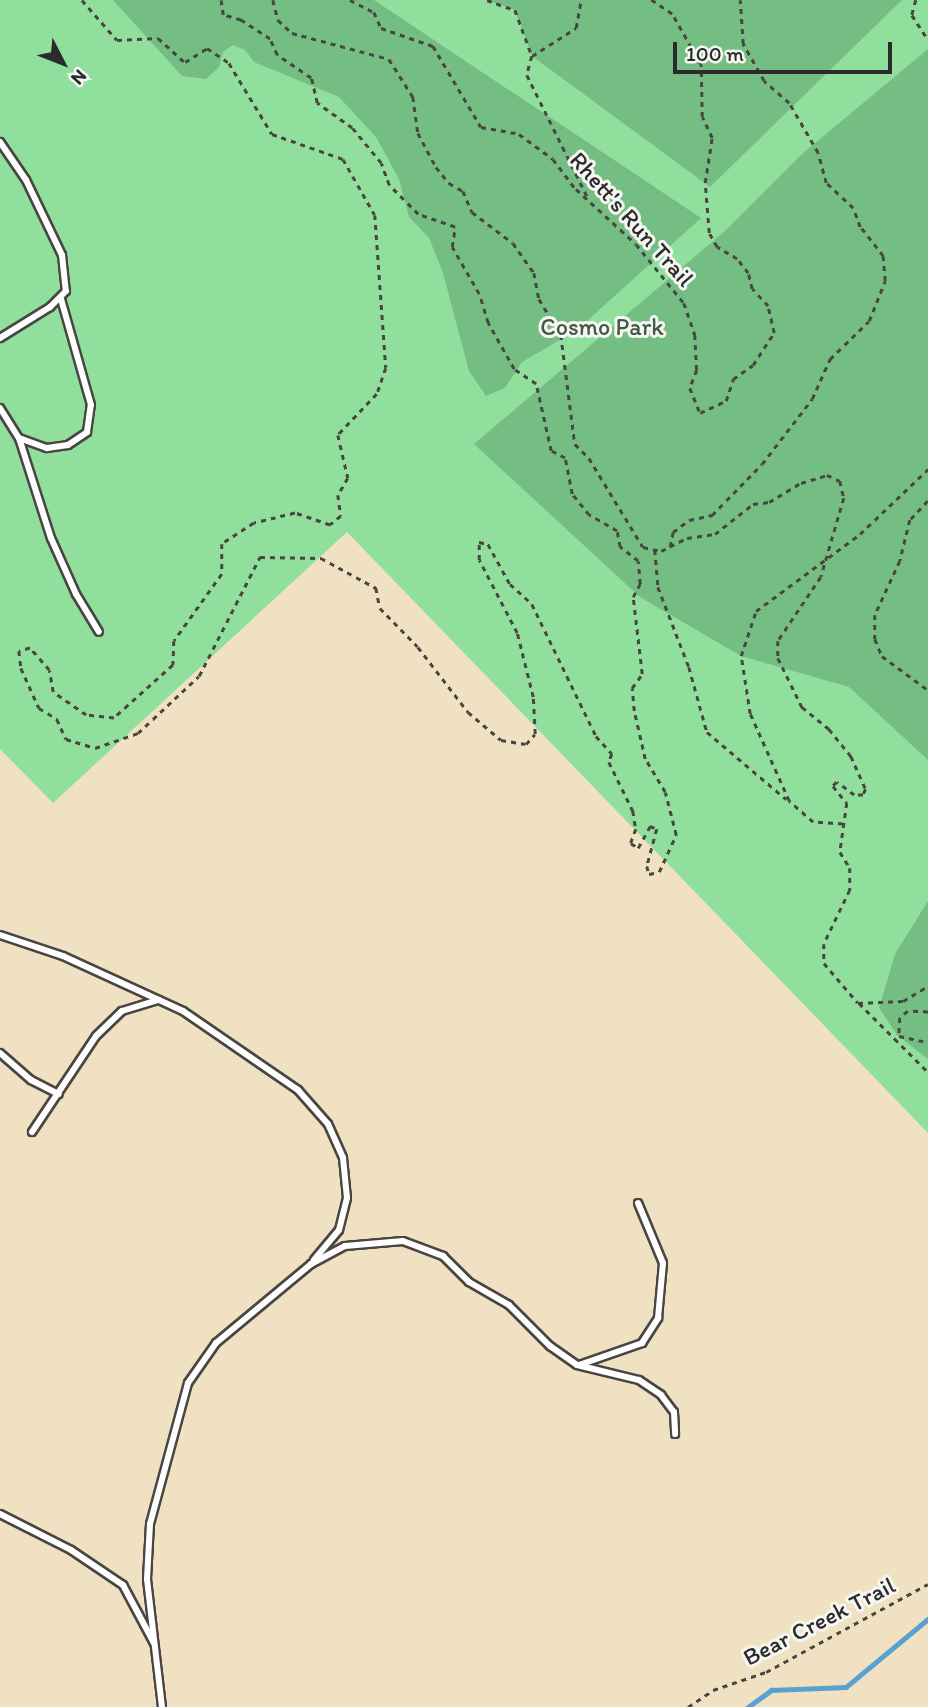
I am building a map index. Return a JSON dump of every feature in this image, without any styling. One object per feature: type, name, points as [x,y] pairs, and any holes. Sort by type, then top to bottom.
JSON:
[{"type":"lane","points":[[0,142],[26,180],[62,255],[66,291],[61,299],[0,338]]},
{"type":"lane","points":[[19,438],[47,448],[68,445],[88,432],[91,405],[61,299]]},
{"type":"lane","points":[[0,408],[19,438],[51,538],[99,632]]},
{"type":"lane","points":[[0,935],[63,956],[158,1000],[243,1049],[299,1090],[328,1124],[343,1158],[347,1198],[339,1230],[311,1264],[216,1343],[188,1383],[150,1524],[147,1579],[162,1707]]},
{"type":"lane","points":[[32,1132],[96,1036],[122,1011],[158,1000]]},
{"type":"lane","points":[[0,1053],[31,1080],[59,1094]]},
{"type":"lane","points":[[578,1365],[642,1343],[658,1318],[663,1263],[638,1203]]},
{"type":"lane","points":[[311,1264],[345,1246],[403,1241],[443,1256],[469,1282],[509,1305],[550,1346],[578,1365],[639,1380],[650,1387],[674,1412],[675,1434]]},
{"type":"lane","points":[[0,1514],[71,1550],[122,1585],[156,1647]]},
{"type":"path","points":[[82,0],[117,40],[158,38],[184,62],[207,48],[229,63],[272,134],[343,159],[374,215],[386,368],[377,394],[338,435],[348,478],[338,495],[341,516],[330,525],[295,513],[254,523],[222,544],[222,574],[174,641],[173,665],[114,718],[86,715],[54,692],[49,670],[30,648],[19,651],[21,668],[39,708],[57,719],[66,739],[95,748],[138,733],[199,676],[223,622],[242,600],[260,557],[321,558],[376,587],[380,608],[418,647],[468,712],[501,740],[526,744],[536,734],[534,697],[517,633],[479,560],[479,542],[488,544],[510,584],[532,604],[596,736],[612,754],[609,762],[633,811],[636,830],[631,843],[638,848],[650,826],[657,829],[647,866],[649,874],[659,872],[676,835],[665,792],[645,759],[634,710],[632,688],[642,674],[633,597],[640,584],[638,561],[620,547],[617,531],[589,515],[572,494],[565,458],[551,451],[536,384],[513,369],[488,323],[479,294],[452,247],[455,227],[418,214],[389,185],[381,163],[352,128],[317,103],[311,78],[277,55],[270,39],[241,20],[223,15],[221,0]]},
{"type":"path","points":[[273,0],[278,20],[292,33],[389,59],[413,97],[418,133],[436,167],[449,183],[463,191],[471,212],[513,243],[534,273],[539,299],[561,335],[575,444],[589,458],[643,547],[655,550],[670,547],[687,538],[715,534],[753,504],[769,502],[801,483],[827,475],[841,481],[844,498],[821,577],[802,611],[787,624],[778,641],[778,657],[802,707],[829,729],[851,756],[866,789],[863,795],[853,794],[837,782],[834,786],[847,803],[841,852],[850,868],[849,890],[824,944],[824,963],[858,1003],[928,1072]]},
{"type":"path","name":"Rhett's Run Trail","points":[[350,0],[374,12],[381,28],[433,46],[481,127],[519,134],[554,159],[589,201],[636,244],[684,303],[695,335],[697,370],[690,388],[700,413],[726,401],[733,379],[752,365],[774,333],[768,306],[752,289],[748,273],[737,259],[717,247],[709,233],[705,183],[712,138],[702,117],[701,65],[672,14],[651,0]]},
{"type":"path","points":[[487,0],[515,10],[532,56],[527,75],[589,201]]},
{"type":"path","points":[[532,56],[576,28],[581,0]]},
{"type":"path","points":[[670,547],[673,532],[689,520],[712,515],[762,464],[812,398],[830,359],[869,321],[885,281],[883,256],[860,227],[853,208],[826,183],[818,153],[789,103],[755,65],[743,44],[740,0]]},
{"type":"path","points":[[916,0],[912,15],[928,40]]},
{"type":"path","points":[[789,801],[750,714],[741,656],[756,611],[860,534],[928,469]]},
{"type":"path","points":[[928,501],[910,520],[900,561],[875,615],[875,639],[882,656],[928,690]]},
{"type":"path","points":[[655,550],[657,587],[689,667],[707,732],[813,822],[844,824]]},
{"type":"path","points":[[858,1003],[903,1001],[928,986]]},
{"type":"path","points":[[928,1012],[908,1011],[900,1017],[899,1036],[928,1042]]},
{"type":"path","name":"Bear Creek Trail","points":[[688,1707],[713,1690],[766,1672],[928,1584]]},
{"type":"green space","name":"Cosmo Park","points":[[0,0],[928,0],[928,1133],[347,532],[53,803],[0,749]]},
{"type":"green space","points":[[113,0],[374,0],[701,218],[577,330],[522,362],[505,388],[486,396],[469,371],[443,273],[429,238],[409,217],[399,179],[376,137],[339,97],[254,62],[245,50],[233,45],[223,52],[219,67],[206,79],[182,76]]},
{"type":"green space","points":[[487,0],[902,0],[710,187],[532,56],[515,10]]},
{"type":"green space","points":[[928,49],[928,760],[849,687],[741,656],[640,597],[474,444],[725,231],[802,154]]},
{"type":"green space","points":[[928,901],[928,1059],[897,1035],[879,1008],[895,954]]},
{"type":"waterway","points":[[748,1707],[771,1690],[846,1687],[928,1619]]}]
